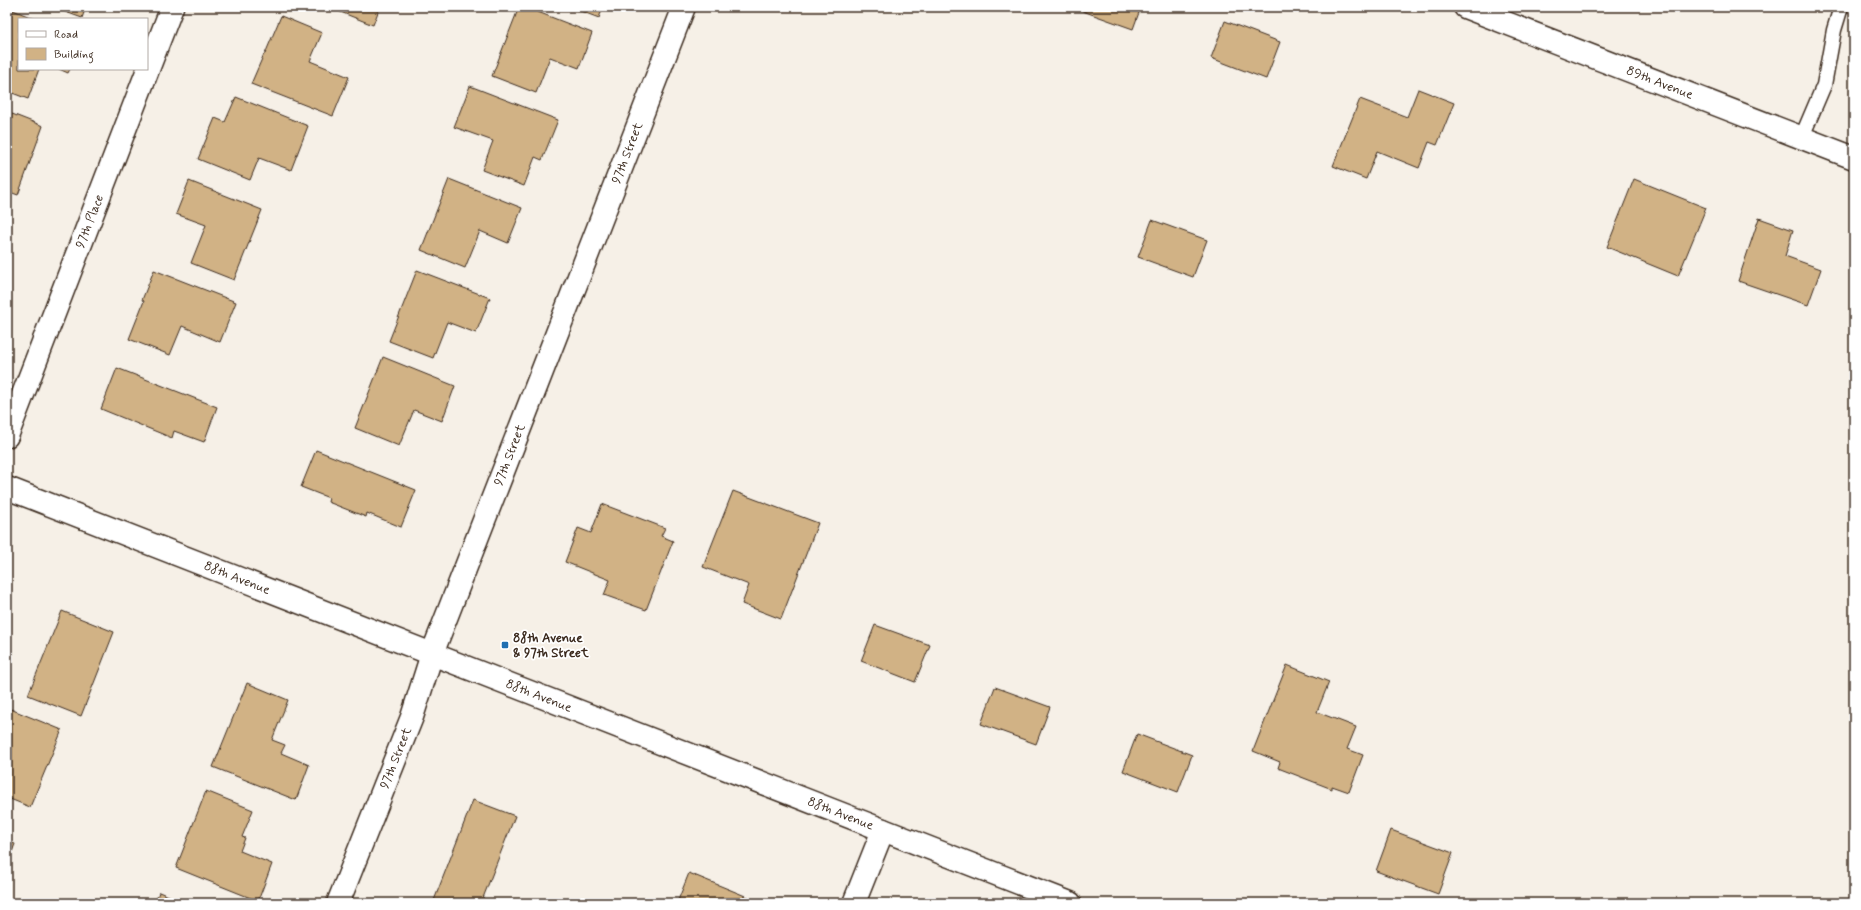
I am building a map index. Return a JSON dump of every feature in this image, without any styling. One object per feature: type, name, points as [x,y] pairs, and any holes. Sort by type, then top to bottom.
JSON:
[{"type":"street","name":"97th Place","points":[[148,69],[172,7]]},
{"type":"street","name":"97th Street","points":[[338,903],[412,717],[432,654],[684,7]]},
{"type":"street","name":"89th Avenue","points":[[1465,7],[1801,139],[1854,158]]},
{"type":"street","name":"97th Place","points":[[7,436],[148,70]]},
{"type":"street","name":"88th Avenue","points":[[7,488],[1070,903]]},
{"type":"street","points":[[854,903],[883,830]]},
{"type":"lane","points":[[1801,139],[1824,84],[1834,30],[1841,7]]},
{"type":"building","points":[[52,7],[86,7],[82,18]]},
{"type":"building","points":[[328,7],[380,7],[373,25]]},
{"type":"building","points":[[519,7],[525,7],[592,33],[579,68],[550,57],[536,93],[492,76]]},
{"type":"building","points":[[570,7],[603,7],[599,18]]},
{"type":"building","points":[[1078,7],[1141,7],[1133,29],[1077,9]]},
{"type":"building","points":[[13,10],[33,18],[18,18],[18,70],[39,70],[28,99],[7,91],[7,25]]},
{"type":"building","points":[[281,16],[322,33],[310,61],[349,77],[333,116],[251,84]]},
{"type":"building","points":[[1225,21],[1280,42],[1266,79],[1211,58]]},
{"type":"building","points":[[61,70],[70,70],[68,73]]},
{"type":"building","points":[[470,86],[558,120],[542,160],[535,157],[524,186],[482,170],[493,141],[454,127]]},
{"type":"building","points":[[1418,89],[1454,103],[1437,145],[1429,142],[1419,168],[1377,151],[1366,179],[1333,166],[1360,99],[1407,117]]},
{"type":"building","points":[[236,97],[308,126],[291,170],[259,158],[250,180],[198,159],[215,118],[225,122]]},
{"type":"building","points":[[7,112],[43,126],[18,195],[7,191]]},
{"type":"building","points":[[449,179],[522,208],[508,243],[480,231],[465,268],[421,250]]},
{"type":"building","points":[[1634,179],[1706,208],[1678,276],[1607,247]]},
{"type":"building","points":[[189,181],[262,210],[234,280],[191,263],[206,225],[176,214]]},
{"type":"building","points":[[1759,218],[1793,230],[1785,256],[1821,269],[1808,305],[1738,281]]},
{"type":"building","points":[[1152,220],[1207,240],[1193,277],[1138,257]]},
{"type":"building","points":[[154,270],[236,302],[220,342],[182,326],[170,355],[129,339]]},
{"type":"building","points":[[417,270],[490,298],[476,333],[447,322],[433,358],[389,341]]},
{"type":"building","points":[[383,357],[455,386],[442,421],[414,410],[399,446],[355,428]]},
{"type":"building","points":[[117,368],[217,407],[204,442],[174,431],[172,438],[101,409]]},
{"type":"building","points":[[316,450],[416,490],[401,527],[367,513],[366,517],[328,502],[329,498],[301,487]]},
{"type":"building","points":[[733,491],[818,523],[781,619],[742,604],[749,585],[703,567]]},
{"type":"building","points":[[602,504],[665,528],[661,536],[673,541],[646,610],[604,595],[610,580],[565,562],[578,528],[591,533]]},
{"type":"building","points":[[62,611],[114,632],[81,716],[28,695]]},
{"type":"building","points":[[875,625],[930,645],[915,682],[861,661]]},
{"type":"building","points":[[1287,665],[1329,682],[1317,712],[1356,727],[1347,749],[1363,755],[1349,792],[1332,786],[1332,789],[1278,768],[1280,762],[1253,751]]},
{"type":"building","points":[[247,683],[288,700],[272,740],[285,745],[281,753],[309,765],[296,800],[213,767]]},
{"type":"building","points":[[995,687],[1050,707],[1036,744],[981,724]]},
{"type":"building","points":[[8,708],[62,730],[30,807],[10,799],[7,806]]},
{"type":"building","points":[[1137,734],[1192,755],[1178,792],[1123,771]]},
{"type":"building","points":[[206,791],[253,810],[242,837],[245,838],[240,851],[272,864],[258,901],[176,868]]},
{"type":"building","points":[[473,800],[515,816],[481,903],[433,903]]},
{"type":"building","points":[[1391,830],[1453,853],[1438,894],[1376,871]]},
{"type":"building","points":[[7,840],[15,844],[7,865]]},
{"type":"building","points":[[689,873],[760,902],[677,903]]},
{"type":"building","points":[[159,892],[186,903],[155,903]]},
{"type":"place","name":"88th Avenue & 97th Street","points":[[505,645]]}]
